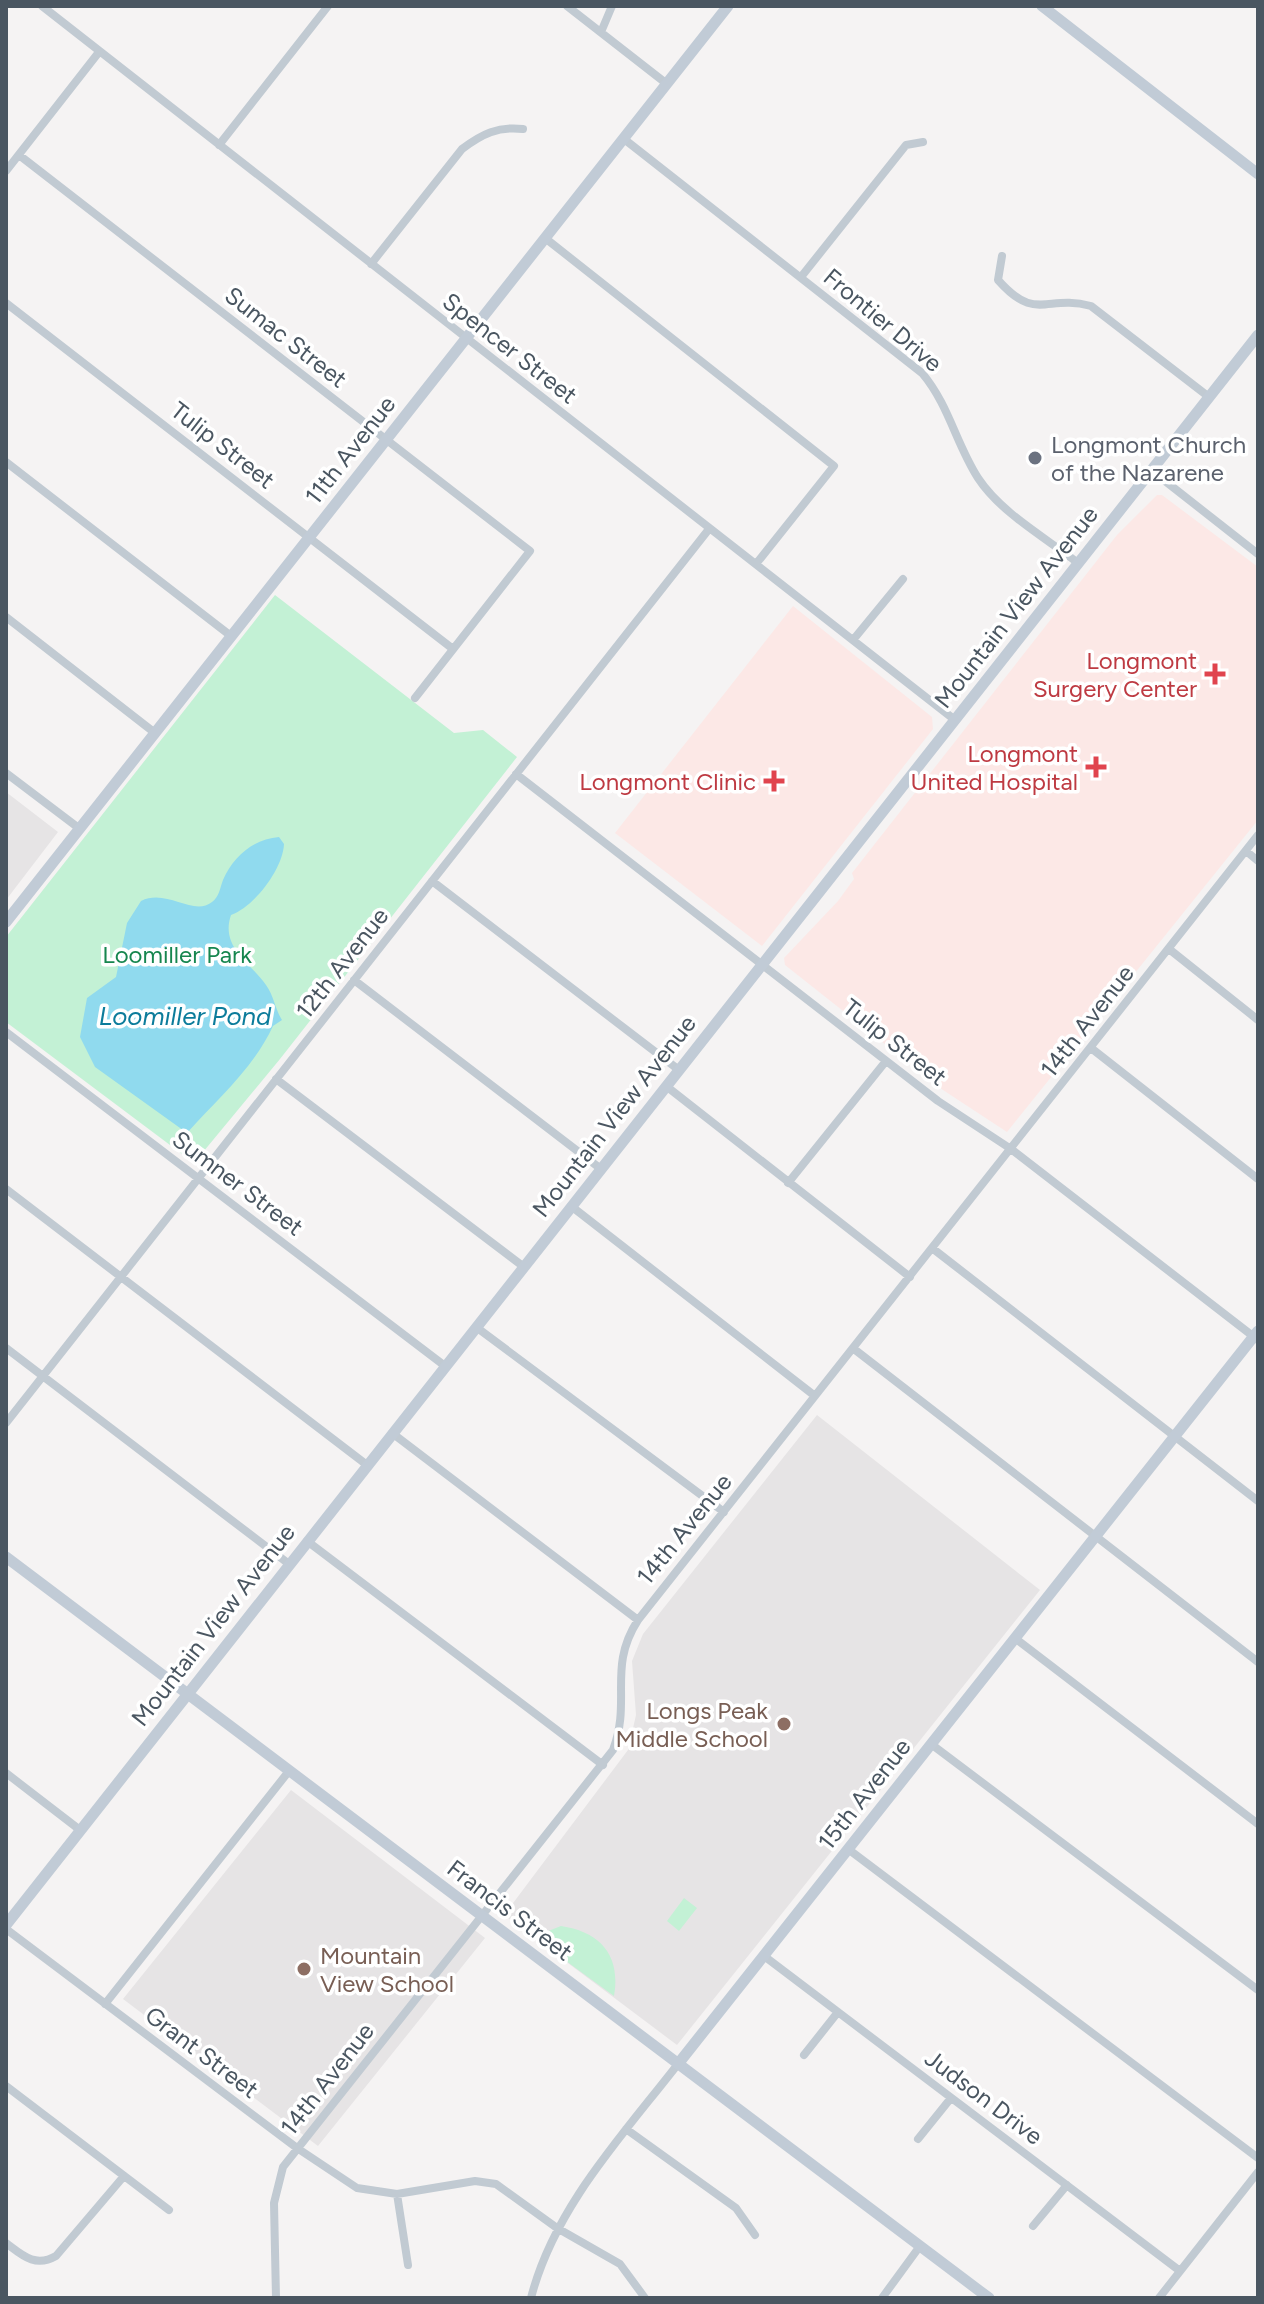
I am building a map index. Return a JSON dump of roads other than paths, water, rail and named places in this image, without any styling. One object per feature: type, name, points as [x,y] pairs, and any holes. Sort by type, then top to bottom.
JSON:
[{"type":"street","name":"Spencer Street","points":[[42,6],[955,720]]},
{"type":"street","points":[[219,145],[328,6]]},
{"type":"street","points":[[567,6],[667,84]]},
{"type":"street","points":[[601,32],[612,6]]},
{"type":"street","name":"11th Avenue","points":[[6,922],[728,6]]},
{"type":"street","points":[[1042,6],[1258,174]]},
{"type":"street","points":[[6,171],[99,52]]},
{"type":"street","points":[[371,264],[462,149],[503,126],[523,129]]},
{"type":"street","name":"Frontier Drive","points":[[624,139],[922,373],[943,402],[980,481],[998,500],[1078,563]]},
{"type":"street","points":[[801,277],[906,145],[923,142]]},
{"type":"street","name":"Sumac Street","points":[[19,155],[530,551],[453,649]]},
{"type":"street","points":[[545,238],[834,466],[756,564]]},
{"type":"street","points":[[1002,256],[998,280],[1013,297],[1035,306],[1079,303],[1091,306],[1209,397]]},
{"type":"street","name":"Tulip Street","points":[[6,303],[453,649]]},
{"type":"street","name":"Mountain View Avenue","points":[[6,1927],[1258,335]]},
{"type":"street","points":[[6,462],[231,636]]},
{"type":"street","points":[[1151,470],[1258,554]]},
{"type":"street","name":"12th Avenue","points":[[6,1423],[709,529]]},
{"type":"street","points":[[853,640],[903,579]]},
{"type":"street","points":[[6,617],[155,733]]},
{"type":"street","points":[[415,698],[453,649]]},
{"type":"street","points":[[6,773],[80,829]]},
{"type":"street","name":"Tulip Street","points":[[516,774],[938,1101],[1011,1149],[1257,1336]]},
{"type":"street","name":"14th Avenue","points":[[276,2298],[274,2203],[277,2183],[297,2148],[484,1918],[603,1765],[621,1730],[621,1654],[638,1620],[1258,835]]},
{"type":"street","points":[[1246,851],[1258,861]]},
{"type":"street","points":[[432,881],[679,1070]]},
{"type":"street","points":[[1169,949],[1258,1020]]},
{"type":"street","points":[[354,980],[601,1169]]},
{"type":"street","name":"Sumner Street","points":[[6,1032],[445,1366]]},
{"type":"street","points":[[1091,1048],[1258,1179]]},
{"type":"street","points":[[788,1183],[886,1061]]},
{"type":"street","points":[[276,1079],[524,1267]]},
{"type":"street","points":[[666,1086],[910,1277]]},
{"type":"street","points":[[6,1189],[367,1465]]},
{"type":"street","points":[[571,1206],[815,1396]]},
{"type":"street","points":[[932,1248],[1258,1501]]},
{"type":"street","points":[[476,1327],[724,1512]]},
{"type":"street","name":"15th Avenue","points":[[531,2298],[540,2262],[557,2228],[626,2129],[1257,1336]]},
{"type":"street","points":[[6,1348],[289,1564]]},
{"type":"street","points":[[854,1349],[1258,1662]]},
{"type":"street","points":[[392,1433],[638,1620]]},
{"type":"street","points":[[307,1541],[603,1765]]},
{"type":"street","name":"Francis Street","points":[[6,1557],[989,2298]]},
{"type":"street","points":[[1016,1639],[1258,1824]]},
{"type":"street","points":[[931,1744],[1258,1990]]},
{"type":"street","points":[[105,2004],[289,1771]]},
{"type":"street","points":[[6,1773],[80,1830]]},
{"type":"street","points":[[848,1849],[1258,2158]]},
{"type":"street","name":"Grant Street","points":[[6,1927],[297,2148],[357,2188],[397,2194],[475,2181],[496,2184],[557,2228],[620,2264],[645,2298]]},
{"type":"street","name":"Judson Drive","points":[[764,1956],[1180,2271]]},
{"type":"street","points":[[804,2055],[838,2012]]},
{"type":"street","points":[[6,2086],[169,2210]]},
{"type":"street","points":[[918,2139],[951,2098]]},
{"type":"street","points":[[626,2129],[736,2208],[755,2235]]},
{"type":"street","points":[[1159,2298],[1258,2172]]},
{"type":"street","points":[[6,2243],[34,2262],[56,2256],[124,2176]]},
{"type":"street","points":[[1033,2226],[1067,2185]]},
{"type":"street","points":[[397,2194],[408,2265]]},
{"type":"street","points":[[882,2298],[920,2246]]},
{"type":"water","name":"Loomiller Pond","points":[[279,837],[284,844],[279,865],[258,896],[231,915],[229,926],[233,945],[266,985],[282,1020],[273,1026],[245,1070],[187,1133],[95,1067],[80,1037],[87,998],[116,977],[127,923],[141,901],[160,898],[205,906],[216,898],[227,872],[238,857],[252,845]]},
{"type":"place","name":"Longmont Church of the Nazarene","points":[[1035,458]]},
{"type":"place","name":"Longmont Surgery Center","points":[[1215,674]]},
{"type":"place","name":"Longmont United Hospital","points":[[1096,767]]},
{"type":"place","name":"Longmont Clinic","points":[[774,781]]},
{"type":"place","name":"Longs Peak Middle School","points":[[784,1724]]},
{"type":"place","name":"Mountain View School","points":[[304,1969]]},
{"type":"park label","name":"Loomiller Park","points":[[177,954]]}]
